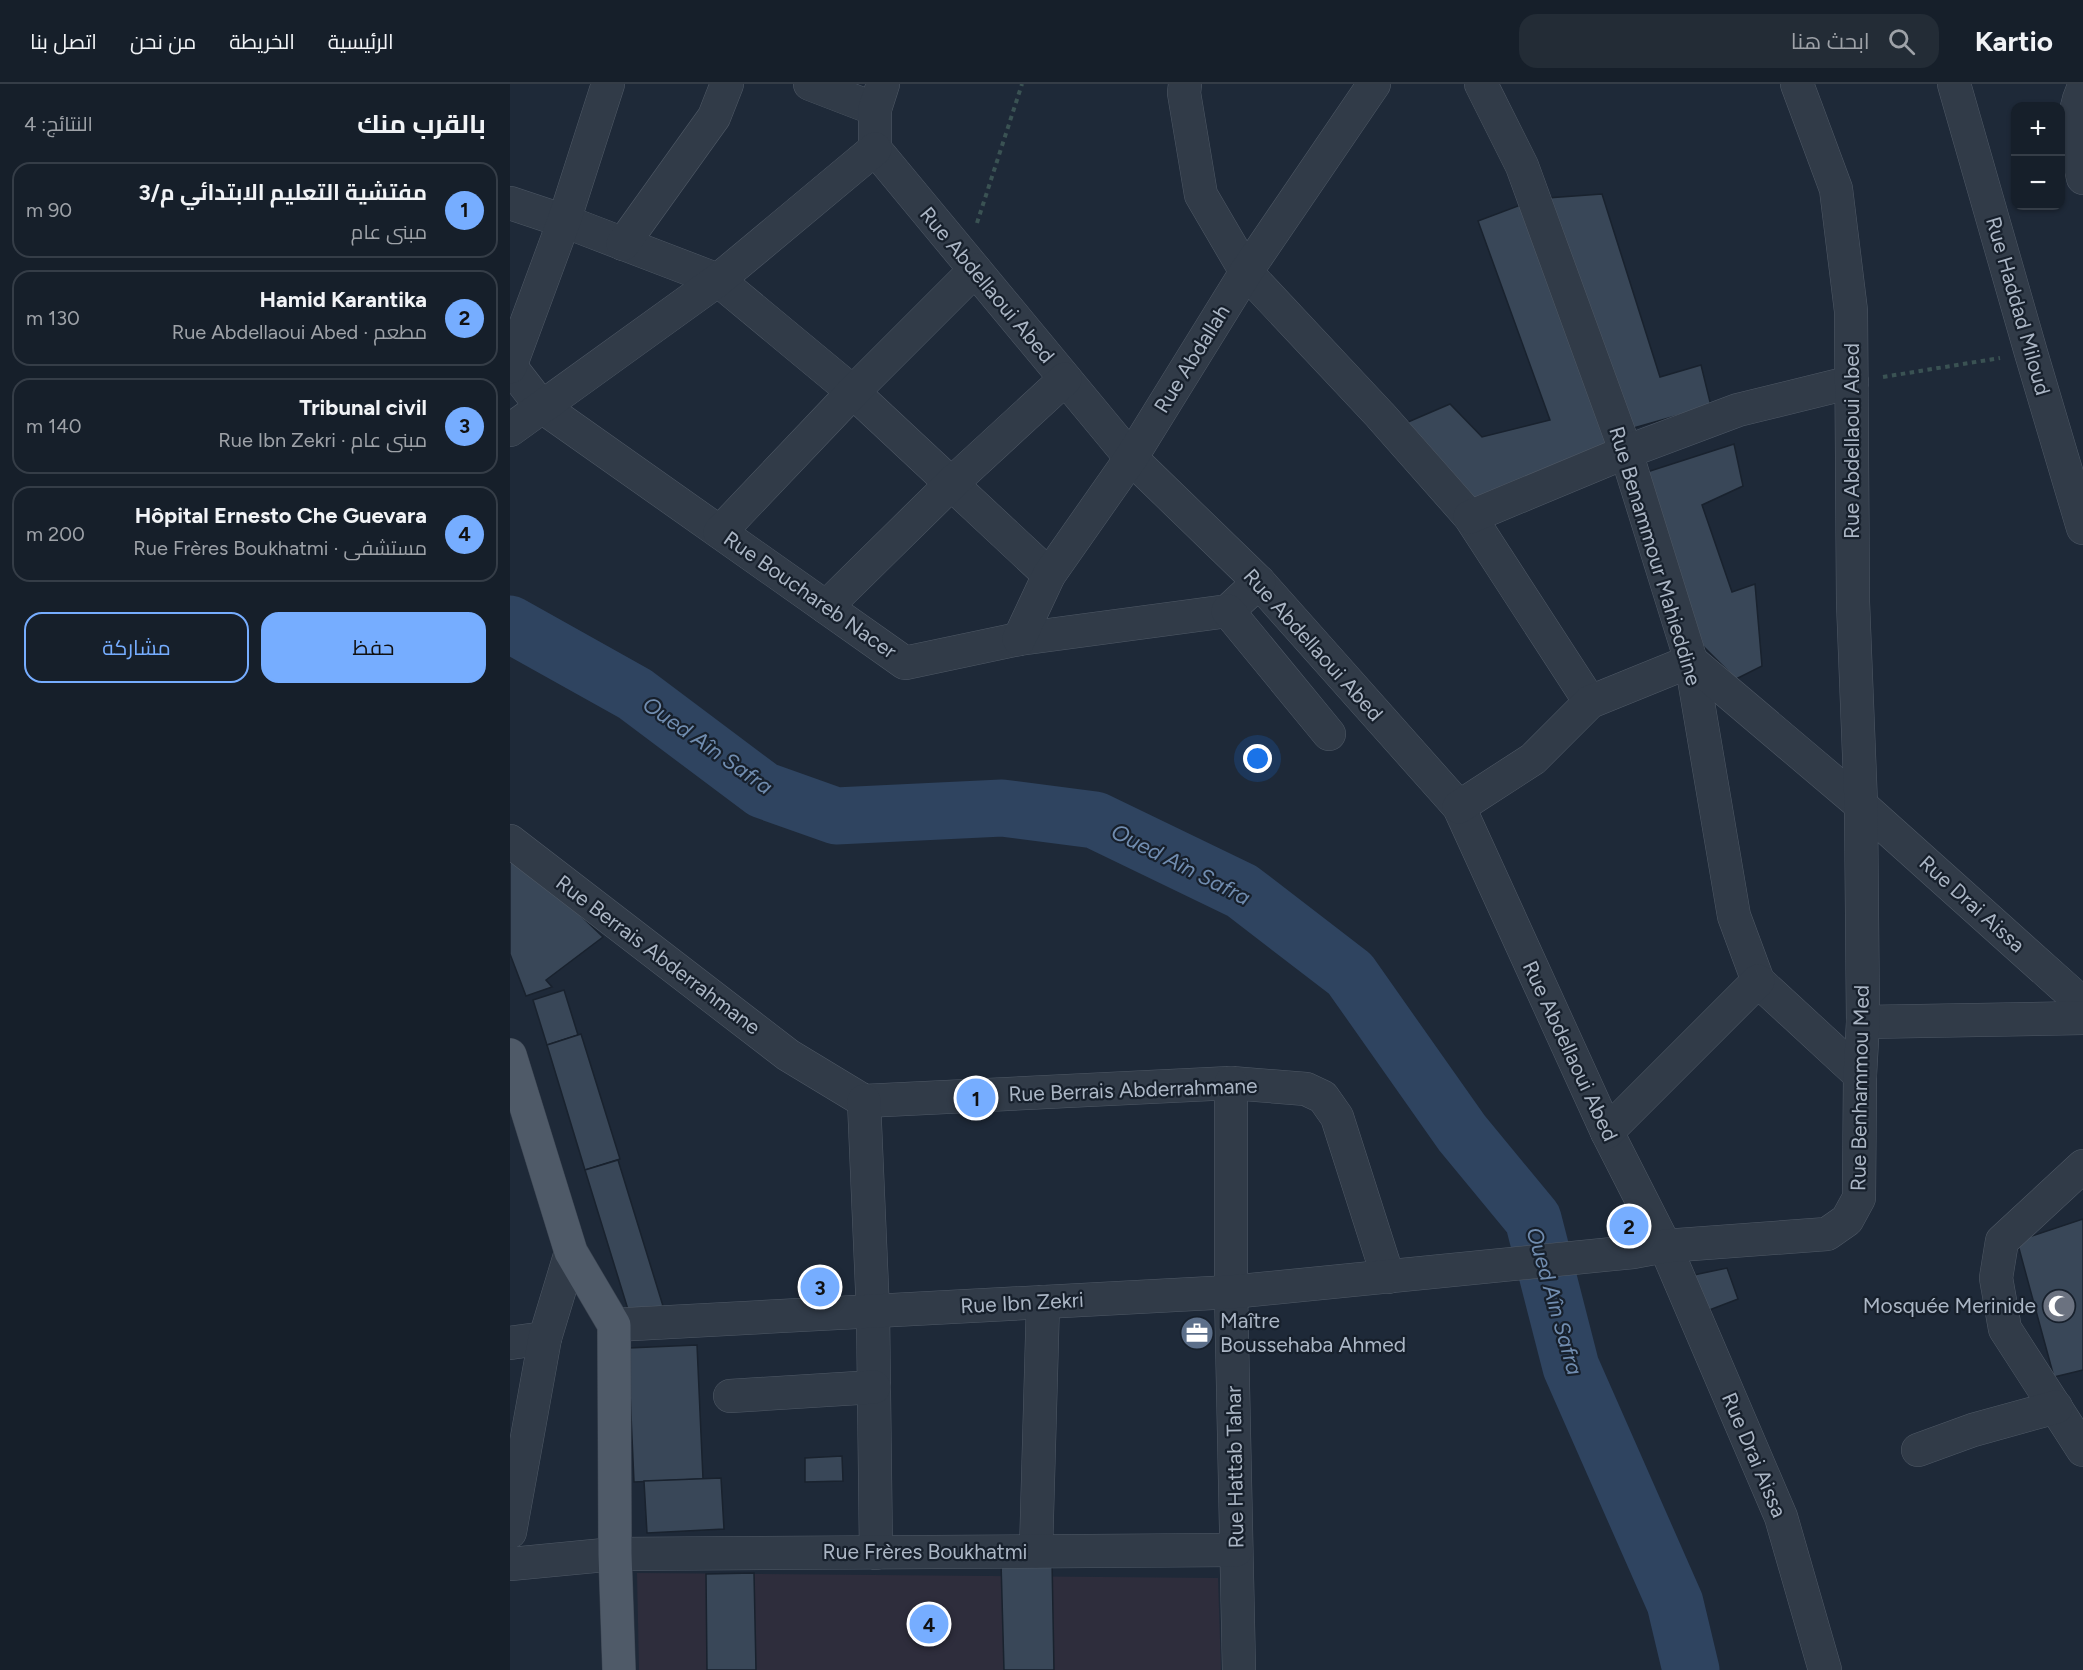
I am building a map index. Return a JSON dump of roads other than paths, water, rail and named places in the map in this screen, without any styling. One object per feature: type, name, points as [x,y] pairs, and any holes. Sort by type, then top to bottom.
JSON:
[{"type":"main road","points":[[510,1055],[519,1114],[571,1252],[614,1325],[615,1554],[619,1670]]},
{"type":"street","points":[[510,367],[564,222],[608,84]]},
{"type":"street","points":[[623,244],[714,117],[727,84]]},
{"type":"street","points":[[510,430],[718,280],[875,149],[879,96],[810,84]]},
{"type":"street","points":[[1185,84],[1184,93],[1201,195],[1246,273],[1380,415],[1470,516],[1590,702]]},
{"type":"street","name":"Rue Abdallah","points":[[1019,639],[1049,575],[1131,458],[1246,273],[1374,84]]},
{"type":"street","name":"Rue Benammour Mahieddine","points":[[1481,84],[1522,166],[1626,452],[1691,661],[1734,916],[1758,981],[1860,1075]]},
{"type":"street","name":"Rue Abdellaoui Abed","points":[[1797,84],[1836,189],[1851,311],[1853,602],[1861,805]]},
{"type":"street","name":"Rue Haddad Miloud","points":[[1954,84],[2083,528]]},
{"type":"street","points":[[2083,89],[2075,117],[2075,142],[2083,178]]},
{"type":"street","name":"Rue Abdellaoui Abed","points":[[875,149],[1131,458],[1259,582],[1459,807],[1607,1132],[1665,1246]]},
{"type":"street","points":[[510,203],[718,280],[854,392],[1049,575]]},
{"type":"street","points":[[720,532],[854,392],[970,264]]},
{"type":"street","name":"Rue Bouchareb Nacer","points":[[510,367],[541,406],[906,663],[1019,639],[1228,611]]},
{"type":"street","points":[[826,607],[951,484],[1065,379]]},
{"type":"street","points":[[1470,516],[1626,452],[1738,410],[1852,382]]},
{"type":"street","points":[[1259,582],[1228,611],[1329,734]]},
{"type":"street","points":[[1459,807],[1533,759],[1590,702],[1691,661]]},
{"type":"street","name":"Rue Drai Aissa","points":[[1691,661],[1861,805],[2083,1004]]},
{"type":"street","name":"Rue Benhammou Med","points":[[1431,1273],[1633,1252],[1665,1246],[1827,1234],[1847,1220],[1859,1198],[1863,1022],[1861,805]]},
{"type":"street","name":"Rue Berrais Abderrahmane","points":[[510,841],[788,1055],[864,1101],[1231,1083],[1306,1089],[1323,1097],[1337,1117],[1388,1276]]},
{"type":"street","points":[[1607,1132],[1758,981]]},
{"type":"street","points":[[1863,1022],[2083,1018]]},
{"type":"street","name":"Rue Hattab Tahar","points":[[1231,1083],[1231,1292],[1239,1670]]},
{"type":"street","points":[[864,1101],[873,1312],[876,1552]]},
{"type":"street","points":[[2083,1166],[2002,1241],[1996,1278],[2005,1329],[2083,1450]]},
{"type":"street","name":"Rue Drai Aissa","points":[[1665,1246],[1781,1518],[1826,1670]]},
{"type":"street","points":[[510,1532],[545,1338],[571,1252]]},
{"type":"street","name":"Rue Ibn Zekri","points":[[614,1325],[1231,1292],[1431,1273]]},
{"type":"street","points":[[1036,1551],[1043,1302]]},
{"type":"street","points":[[510,1343],[545,1338]]},
{"type":"street","points":[[730,1396],[874,1387]]},
{"type":"street","points":[[1918,1450],[1973,1430],[2056,1407]]},
{"type":"street","name":"Rue Frères Boukhatmi","points":[[510,1564],[615,1554],[1236,1550]]},
{"type":"waterway","name":"Oued Aîn Safra","points":[[510,624],[635,694],[763,790],[836,816],[1002,808],[1095,820],[1242,891],[1350,974],[1462,1133],[1533,1219],[1571,1367],[1675,1603],[1691,1670]]},
{"type":"place","name":"مفتشية التعليم الابتدائي م/3","points":[[976,1098]]},
{"type":"place","name":"Hamid Karantika","points":[[1629,1226]]},
{"type":"place","name":"Tribunal civil","points":[[820,1287]]},
{"type":"place","name":"Mosquée Merinide","points":[[2059,1306]]},
{"type":"place","name":"Maître Boussehaba Ahmed","points":[[1197,1333]]},
{"type":"place","name":"Hôpital Ernesto Che Guevara","points":[[929,1624]]}]
